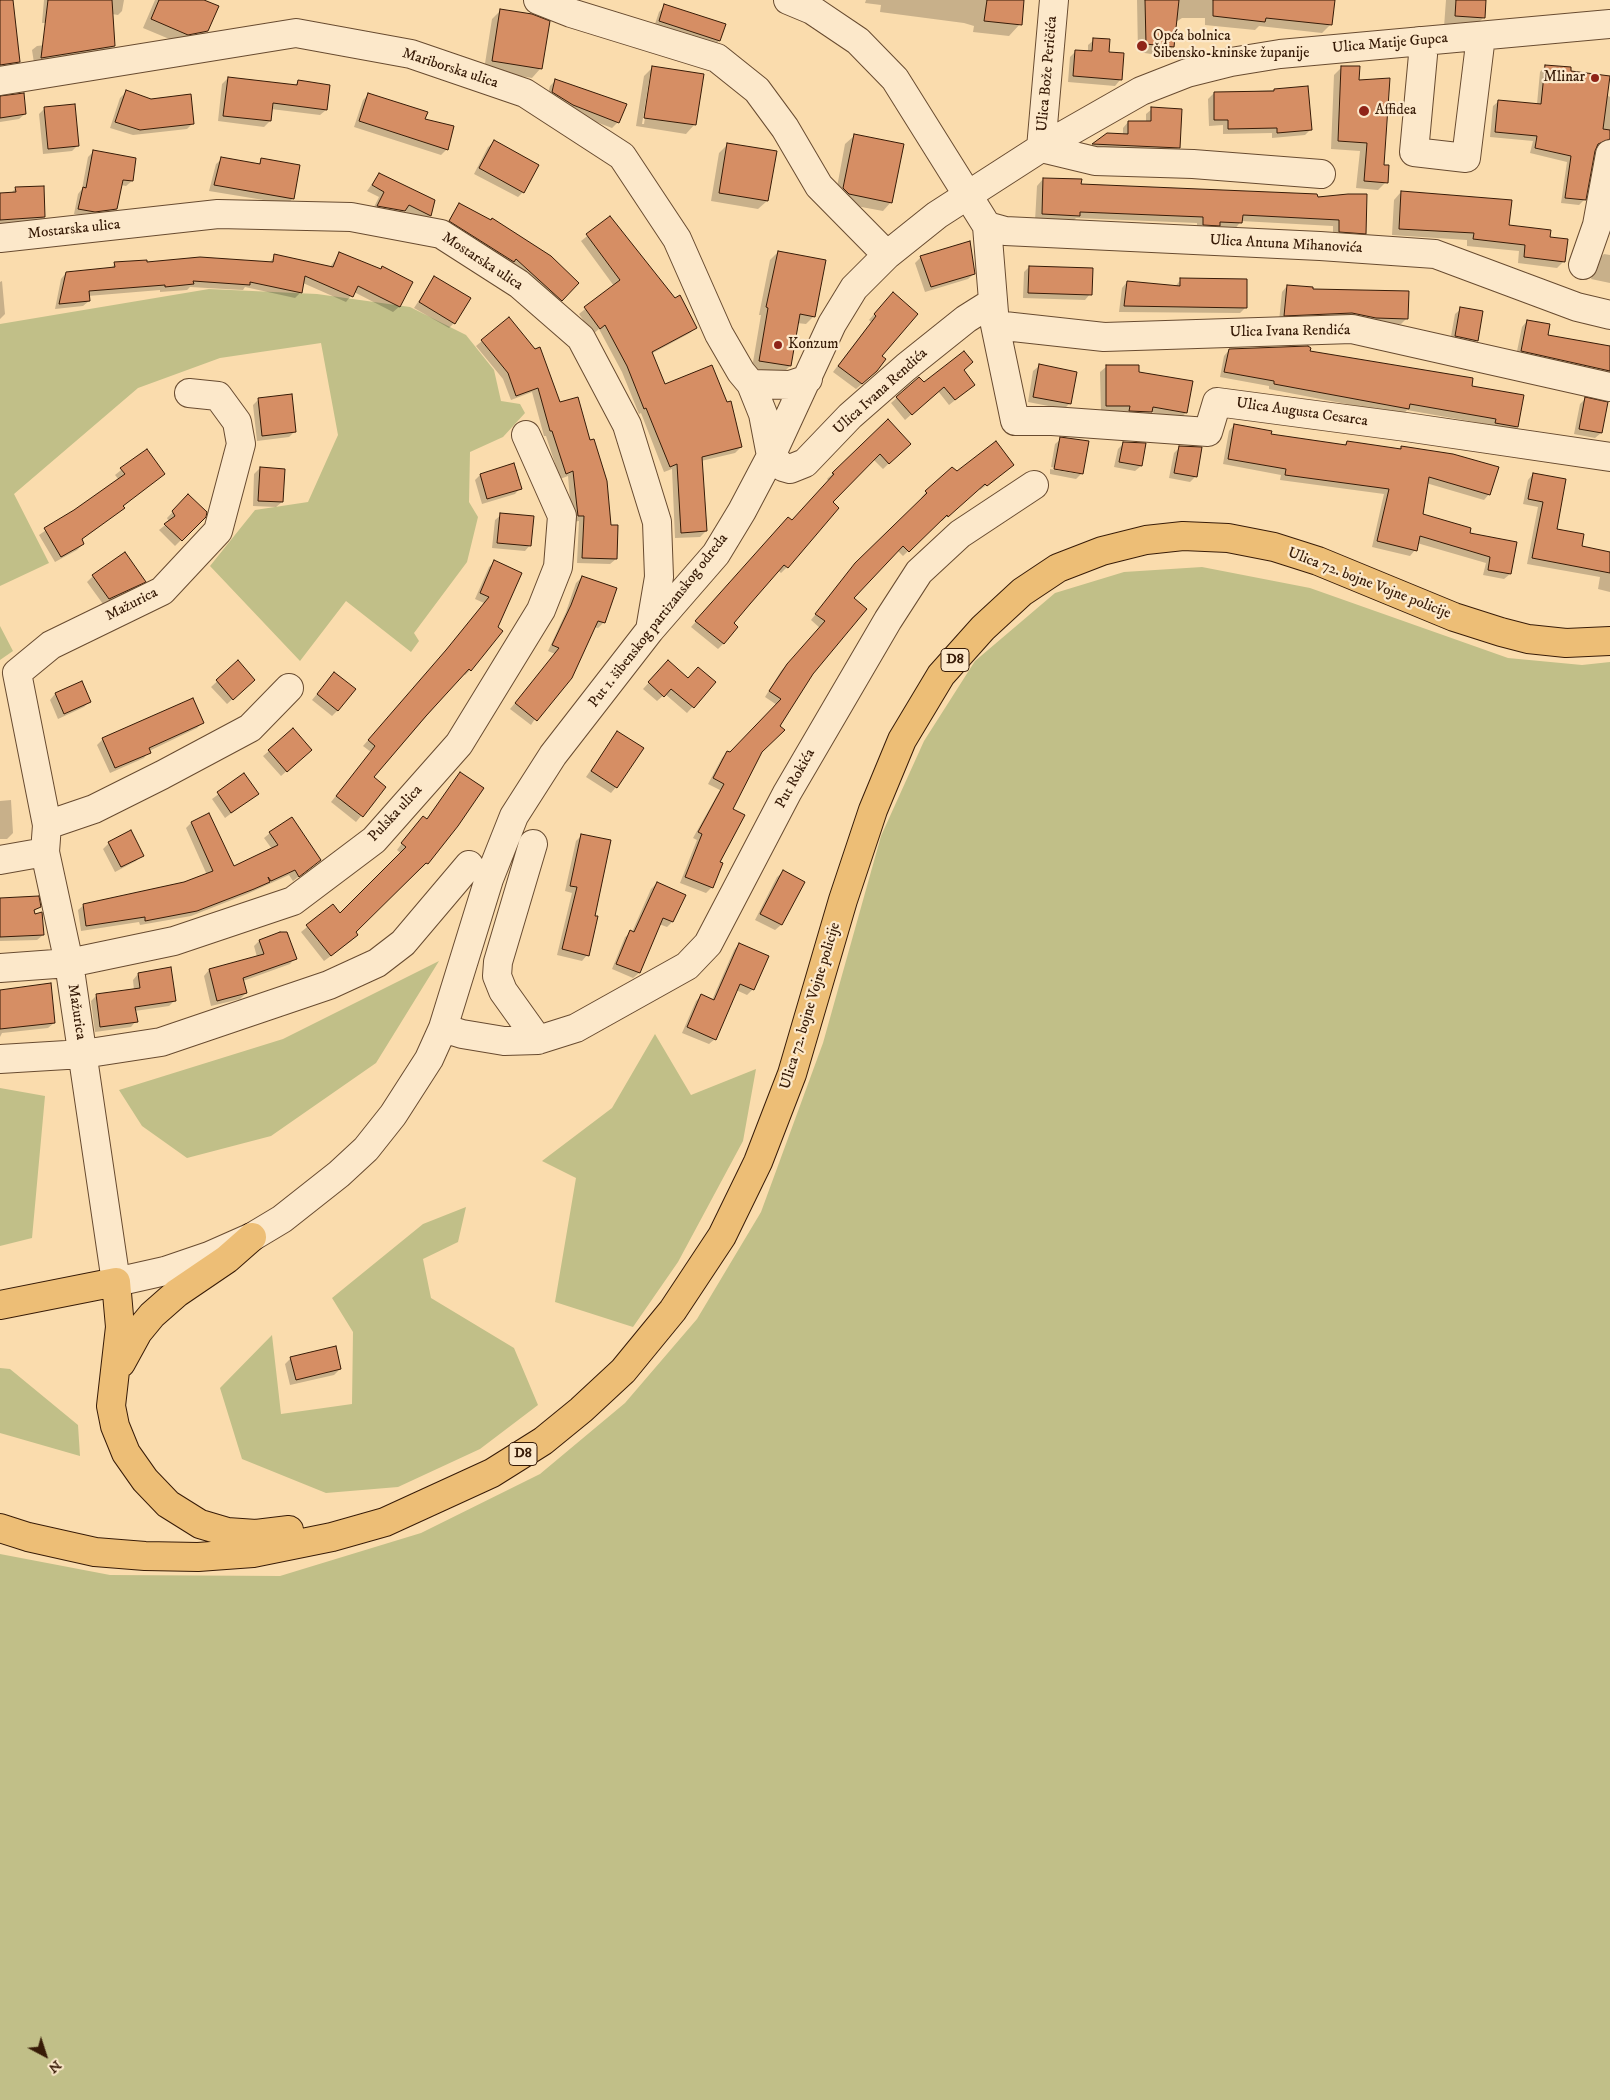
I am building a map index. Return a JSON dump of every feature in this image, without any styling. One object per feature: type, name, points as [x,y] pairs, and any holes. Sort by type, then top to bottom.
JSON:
[{"type":"main road","name":"Ulica 72. bojne Vojne policije","points":[[0,1528],[28,1537],[95,1552],[145,1556],[198,1557],[254,1553],[332,1537],[385,1522],[492,1473],[543,1441],[623,1371],[673,1310],[722,1236],[758,1162],[792,1074],[873,810],[902,740],[941,676],[983,628],[1022,592],[1058,568],[1102,551],[1146,540],[1173,537],[1228,538],[1274,548],[1318,561],[1454,616],[1501,632],[1566,643],[1610,641]]},
{"type":"main road","points":[[112,1380],[138,1332],[152,1315],[177,1293],[227,1259],[252,1237]]},
{"type":"main road","points":[[0,1305],[116,1282],[120,1327],[112,1380],[111,1406],[115,1426],[126,1453],[144,1480],[168,1504],[200,1524],[228,1532],[256,1534],[312,1530],[332,1537]]},
{"type":"street","points":[[538,0],[570,14],[717,58],[757,90],[785,128],[819,186],[887,255]]},
{"type":"street","points":[[788,0],[812,10],[858,41],[895,78],[987,226],[994,314]]},
{"type":"street","name":"Ulica Bože Peričića","points":[[1041,148],[1054,0]]},
{"type":"street","name":"Ulica Matije Gupca","points":[[968,195],[1041,148],[1141,91],[1187,73],[1231,62],[1280,54],[1610,24]]},
{"type":"street","name":"Mariborska ulica","points":[[0,81],[296,33],[411,54],[525,93],[622,156],[676,239],[719,334],[741,372],[751,384],[763,414],[771,456]]},
{"type":"street","points":[[1419,42],[1423,55],[1414,152],[1466,158],[1481,36]]},
{"type":"street","points":[[1041,148],[1096,161],[1193,164],[1321,174]]},
{"type":"street","points":[[1583,265],[1597,225],[1610,154]]},
{"type":"street","name":"Put 1. šibenskog partizanskog odreda","points":[[116,1282],[165,1271],[209,1256],[252,1237],[282,1219],[312,1197],[366,1149],[414,1084],[443,1028],[488,879],[514,816],[534,782],[650,630],[716,554],[742,512],[771,456],[832,324],[854,288],[887,255],[937,215],[968,195]]},
{"type":"street","name":"Mostarska ulica","points":[[0,238],[218,214],[351,217],[441,234],[519,284],[580,338],[627,425],[657,522],[660,577],[650,630]]},
{"type":"street","name":"Ulica Antuna Mihanovića","points":[[987,226],[1004,231],[1320,246],[1435,254],[1577,307],[1610,315]]},
{"type":"street","name":"Ulica Ivana Rendića","points":[[771,456],[783,467],[790,469],[805,463],[850,416],[906,367],[966,319],[994,314],[1104,337],[1352,329],[1610,387]]},
{"type":"street","name":"Ulica Augusta Cesarca","points":[[994,314],[1015,421],[1052,421],[1208,432],[1217,402],[1406,426],[1610,457]]},
{"type":"street","points":[[751,384],[790,385],[808,378]]},
{"type":"street","name":"Mažurica","points":[[116,1282],[68,963],[45,852],[47,824],[17,673],[51,645],[162,590],[218,530],[242,444],[237,422],[218,396],[189,394]]},
{"type":"street","name":"Pulska ulica","points":[[0,968],[68,963],[174,941],[292,902],[374,840],[459,744],[541,610],[558,568],[562,516],[526,435]]},
{"type":"street","name":"Put Rokića","points":[[443,1028],[462,1034],[504,1041],[538,1040],[576,1028],[687,966],[708,944],[787,793],[888,620],[920,572],[960,534],[1034,486]]},
{"type":"street","points":[[47,824],[94,809],[250,728],[289,688]]},
{"type":"street","points":[[533,844],[498,962],[497,976],[503,992],[538,1040]]},
{"type":"street","points":[[0,860],[45,852]]},
{"type":"street","points":[[0,1059],[83,1054],[161,1042],[329,986],[377,963],[403,943],[469,865]]},
{"type":"shaded area","points":[[209,289],[317,294],[410,307],[466,335],[494,370],[501,401],[520,404],[525,413],[503,437],[470,452],[469,502],[478,517],[467,562],[414,633],[419,641],[411,652],[346,601],[300,661],[210,566],[255,510],[308,502],[338,435],[321,343],[220,358],[138,388],[14,494],[49,563],[0,586],[0,324]]},
{"type":"shaded area","points":[[1202,567],[1310,588],[1508,658],[1582,665],[1610,662],[1610,2100],[0,2100],[0,1554],[110,1575],[280,1576],[421,1533],[540,1474],[625,1403],[697,1319],[761,1212],[823,1043],[881,836],[924,741],[975,661],[1055,593],[1124,572]]},
{"type":"shaded area","points":[[0,626],[13,651],[0,660]]},
{"type":"shaded area","points":[[439,961],[376,1063],[271,1136],[187,1158],[142,1126],[119,1090],[283,1039]]},
{"type":"shaded area","points":[[655,1034],[691,1095],[756,1069],[743,1141],[678,1262],[633,1327],[555,1302],[576,1178],[542,1161],[612,1108]]},
{"type":"shaded area","points":[[0,1088],[45,1096],[32,1238],[0,1246]]},
{"type":"shaded area","points":[[466,1207],[458,1242],[423,1259],[431,1298],[514,1348],[538,1405],[480,1449],[398,1487],[326,1493],[242,1459],[220,1388],[272,1335],[281,1414],[352,1404],[353,1332],[332,1298],[423,1224]]},
{"type":"shaded area","points":[[0,1368],[10,1369],[78,1425],[80,1456],[0,1433]]},
{"type":"building","points":[[0,0],[13,0],[20,62],[0,65]]},
{"type":"building","points":[[48,0],[112,0],[115,46],[41,58]]},
{"type":"building","points":[[159,0],[204,0],[219,6],[208,31],[188,35],[151,19]]},
{"type":"building","points":[[987,0],[1024,0],[1022,25],[984,21]]},
{"type":"building","points":[[1145,0],[1179,0],[1174,47],[1146,44]]},
{"type":"building","points":[[1213,0],[1335,0],[1332,25],[1266,18],[1265,22],[1213,16]]},
{"type":"building","points":[[1456,0],[1486,0],[1485,18],[1455,16]]},
{"type":"building","points":[[664,4],[726,24],[720,41],[659,21]]},
{"type":"building","points":[[500,9],[532,14],[550,21],[542,69],[492,61]]},
{"type":"building","points":[[1093,38],[1110,39],[1109,52],[1124,53],[1122,80],[1073,76],[1075,50],[1092,51]]},
{"type":"building","points":[[1545,65],[1571,67],[1571,71],[1610,76],[1603,129],[1610,130],[1610,139],[1598,144],[1595,151],[1586,200],[1565,198],[1571,156],[1535,148],[1537,136],[1495,132],[1498,100],[1541,104]]},
{"type":"building","points":[[652,66],[704,74],[696,125],[644,118]]},
{"type":"building","name":"Affidea","points":[[1341,66],[1360,66],[1359,80],[1390,78],[1384,165],[1389,165],[1388,183],[1364,181],[1367,143],[1338,141]]},
{"type":"building","points":[[228,77],[297,85],[298,80],[330,85],[327,110],[273,103],[271,121],[223,116]]},
{"type":"building","points":[[555,79],[627,104],[619,123],[573,105],[552,92]]},
{"type":"building","points":[[1308,86],[1312,130],[1277,133],[1277,128],[1228,129],[1228,120],[1214,120],[1214,92],[1274,91],[1274,89]]},
{"type":"building","points":[[126,90],[151,99],[191,94],[194,124],[140,130],[115,122]]},
{"type":"building","points":[[24,93],[26,114],[0,118],[0,96]]},
{"type":"building","points":[[368,93],[428,112],[425,119],[454,126],[448,150],[359,121]]},
{"type":"building","points":[[75,104],[79,146],[48,149],[44,107]]},
{"type":"building","points":[[1151,107],[1182,109],[1180,148],[1092,144],[1107,133],[1128,134],[1128,121],[1151,121]]},
{"type":"building","points":[[854,134],[904,144],[892,203],[849,194],[843,188]]},
{"type":"building","points":[[494,140],[539,165],[524,193],[479,168]]},
{"type":"building","points":[[727,143],[777,151],[768,201],[719,193]]},
{"type":"building","points":[[93,150],[136,158],[133,181],[123,180],[117,209],[95,212],[78,209],[83,187],[86,188]]},
{"type":"building","points":[[221,157],[260,164],[261,158],[300,165],[294,199],[214,185]]},
{"type":"building","points":[[379,173],[435,200],[431,216],[409,205],[405,211],[377,206],[384,192],[372,185]]},
{"type":"building","points":[[1043,178],[1082,179],[1081,184],[1317,194],[1318,197],[1367,194],[1366,234],[1339,232],[1339,220],[1243,215],[1242,223],[1220,222],[1220,226],[1203,225],[1203,217],[1080,212],[1080,216],[1042,214]]},
{"type":"building","points":[[44,186],[45,217],[0,220],[0,193],[16,192],[15,187]]},
{"type":"building","points":[[1401,191],[1512,200],[1509,225],[1551,230],[1550,237],[1568,239],[1565,262],[1524,257],[1525,245],[1473,239],[1474,233],[1399,229]]},
{"type":"building","points":[[459,203],[491,220],[492,218],[551,256],[579,283],[562,301],[516,259],[514,262],[449,221]]},
{"type":"building","points":[[610,216],[675,298],[680,295],[697,328],[652,352],[665,384],[712,365],[727,402],[731,401],[742,447],[702,457],[707,531],[681,533],[677,464],[670,467],[627,366],[605,325],[600,329],[584,307],[620,280],[586,234]]},
{"type":"building","points":[[970,241],[975,274],[931,287],[920,256]]},
{"type":"building","points":[[778,251],[826,260],[815,317],[800,314],[791,366],[759,361],[768,308],[766,307]]},
{"type":"building","points":[[339,252],[381,269],[382,266],[413,282],[400,307],[358,286],[353,297],[305,276],[302,293],[250,282],[250,285],[193,281],[194,284],[165,287],[165,285],[89,291],[90,301],[59,304],[66,272],[115,267],[114,262],[147,260],[147,262],[200,257],[273,262],[274,254],[333,267]]},
{"type":"building","points":[[1029,266],[1093,268],[1092,295],[1028,293]]},
{"type":"building","points":[[434,276],[471,298],[455,324],[419,302]]},
{"type":"building","points":[[1180,278],[1247,279],[1247,308],[1124,306],[1127,281],[1180,286]]},
{"type":"building","points":[[1287,285],[1313,287],[1313,289],[1409,291],[1408,319],[1376,318],[1352,313],[1284,316]]},
{"type":"building","points":[[893,292],[918,314],[882,356],[886,359],[877,371],[862,384],[838,366],[876,316],[874,314]]},
{"type":"building","points":[[1460,307],[1483,311],[1478,341],[1455,336]]},
{"type":"building","points":[[509,317],[535,349],[540,347],[560,402],[578,397],[590,440],[594,439],[607,481],[611,525],[618,525],[617,559],[582,558],[584,516],[578,516],[573,471],[566,474],[552,431],[550,431],[538,388],[516,396],[508,373],[481,340]]},
{"type":"building","points":[[1527,320],[1550,324],[1548,335],[1610,346],[1610,371],[1521,351]]},
{"type":"building","points":[[1308,346],[1311,348],[1310,351],[1473,378],[1472,386],[1524,395],[1518,427],[1495,423],[1496,419],[1410,404],[1409,409],[1274,384],[1274,381],[1224,372],[1229,349]]},
{"type":"building","points":[[964,351],[973,362],[964,370],[975,385],[955,400],[944,387],[912,415],[896,397],[919,377],[924,382]]},
{"type":"building","points":[[1039,364],[1077,372],[1071,404],[1033,397]]},
{"type":"building","points":[[1106,365],[1139,365],[1139,372],[1193,381],[1187,413],[1153,407],[1152,412],[1129,411],[1130,406],[1106,406]]},
{"type":"building","points":[[292,394],[296,432],[262,436],[258,398]]},
{"type":"building","points":[[1585,397],[1608,402],[1602,433],[1579,429]]},
{"type":"building","points":[[888,419],[911,444],[889,464],[880,454],[833,502],[839,508],[788,568],[784,565],[750,604],[734,623],[738,627],[724,644],[695,621],[788,517],[792,520],[834,474],[832,473]]},
{"type":"building","points":[[1234,424],[1272,431],[1271,434],[1346,445],[1347,441],[1401,449],[1401,446],[1453,454],[1499,467],[1490,495],[1429,477],[1423,514],[1471,528],[1470,533],[1517,542],[1511,574],[1488,570],[1490,557],[1420,536],[1417,551],[1377,541],[1389,489],[1285,475],[1286,469],[1228,459]]},
{"type":"building","points":[[1060,437],[1089,441],[1083,474],[1054,469]]},
{"type":"building","points":[[996,441],[1014,465],[987,486],[985,484],[948,517],[947,515],[909,552],[903,546],[854,598],[867,609],[813,674],[780,726],[785,730],[762,752],[733,809],[745,815],[720,862],[723,863],[713,888],[685,877],[702,834],[698,832],[724,784],[713,778],[727,751],[730,752],[781,699],[769,691],[787,664],[825,621],[815,614],[855,563],[927,493],[925,491],[952,467],[957,471]]},
{"type":"building","points":[[1123,442],[1146,443],[1142,466],[1119,462]]},
{"type":"building","points":[[1179,446],[1202,447],[1197,477],[1174,473]]},
{"type":"building","points":[[147,449],[165,474],[123,506],[125,508],[82,539],[84,544],[61,557],[44,528],[74,510],[125,474],[120,468]]},
{"type":"building","points":[[514,463],[522,489],[487,499],[480,474]]},
{"type":"building","points":[[260,467],[285,469],[283,502],[258,501]]},
{"type":"building","points":[[1533,473],[1566,479],[1557,529],[1584,534],[1582,546],[1610,552],[1610,573],[1532,558],[1543,502],[1528,499]]},
{"type":"building","points":[[188,494],[207,512],[206,517],[182,541],[164,524],[175,516],[172,511]]},
{"type":"building","points":[[500,513],[534,516],[531,546],[497,543]]},
{"type":"building","points":[[125,552],[146,582],[109,599],[92,575]]},
{"type":"building","points":[[494,560],[522,573],[498,627],[503,631],[471,671],[469,669],[374,777],[386,787],[363,817],[336,796],[375,746],[368,740],[489,597],[480,593]]},
{"type":"building","points":[[582,576],[617,588],[605,623],[598,621],[572,678],[537,721],[515,703],[559,648],[552,645]]},
{"type":"building","points":[[238,660],[255,680],[233,700],[216,680]]},
{"type":"building","points":[[668,660],[688,678],[698,667],[716,682],[694,708],[671,689],[664,697],[648,682]]},
{"type":"building","points":[[334,672],[356,689],[338,711],[317,694]]},
{"type":"building","points":[[82,681],[91,702],[64,714],[55,693]]},
{"type":"building","points":[[193,698],[204,723],[149,748],[151,753],[115,768],[102,738]]},
{"type":"building","points":[[293,728],[312,750],[287,772],[268,750]]},
{"type":"building","points":[[617,731],[644,748],[617,788],[591,771]]},
{"type":"building","points":[[460,772],[484,788],[458,826],[428,864],[426,863],[356,932],[358,935],[331,956],[306,925],[333,904],[340,913],[406,847],[401,843],[423,816],[427,819]]},
{"type":"building","points":[[244,773],[259,794],[231,813],[217,792]]},
{"type":"building","points":[[209,813],[234,866],[278,845],[269,832],[292,817],[321,860],[299,877],[295,870],[271,881],[268,877],[270,882],[197,911],[145,921],[145,917],[86,926],[83,904],[184,882],[213,871],[191,822]]},
{"type":"building","points":[[131,830],[144,856],[121,867],[108,842]]},
{"type":"building","points":[[581,834],[611,840],[595,916],[598,916],[589,956],[562,949],[577,887],[570,886]]},
{"type":"building","points":[[783,870],[805,882],[782,925],[760,914]]},
{"type":"building","points":[[657,882],[686,895],[673,922],[663,918],[640,973],[616,964],[630,930],[634,932]]},
{"type":"building","points":[[39,896],[41,907],[34,910],[35,914],[42,912],[44,935],[0,937],[0,898]]},
{"type":"building","points":[[280,932],[287,932],[297,959],[243,978],[247,993],[217,1001],[209,969],[264,954],[259,940]]},
{"type":"building","points":[[739,943],[769,956],[754,990],[740,984],[716,1040],[687,1027],[701,994],[714,1000]]},
{"type":"building","points":[[171,967],[176,1001],[135,1007],[138,1022],[100,1027],[96,994],[140,988],[138,973]]},
{"type":"building","points":[[51,983],[55,1023],[0,1029],[0,990]]},
{"type":"building","points":[[336,1346],[341,1369],[296,1380],[290,1357]]},
{"type":"place","name":"Opća bolnica Šibensko-kninske županije","points":[[1142,46]]},
{"type":"place","name":"Mlinar","points":[[1595,78]]},
{"type":"place","name":"Affidea","points":[[1364,111]]},
{"type":"place","name":"Konzum","points":[[778,345]]}]
